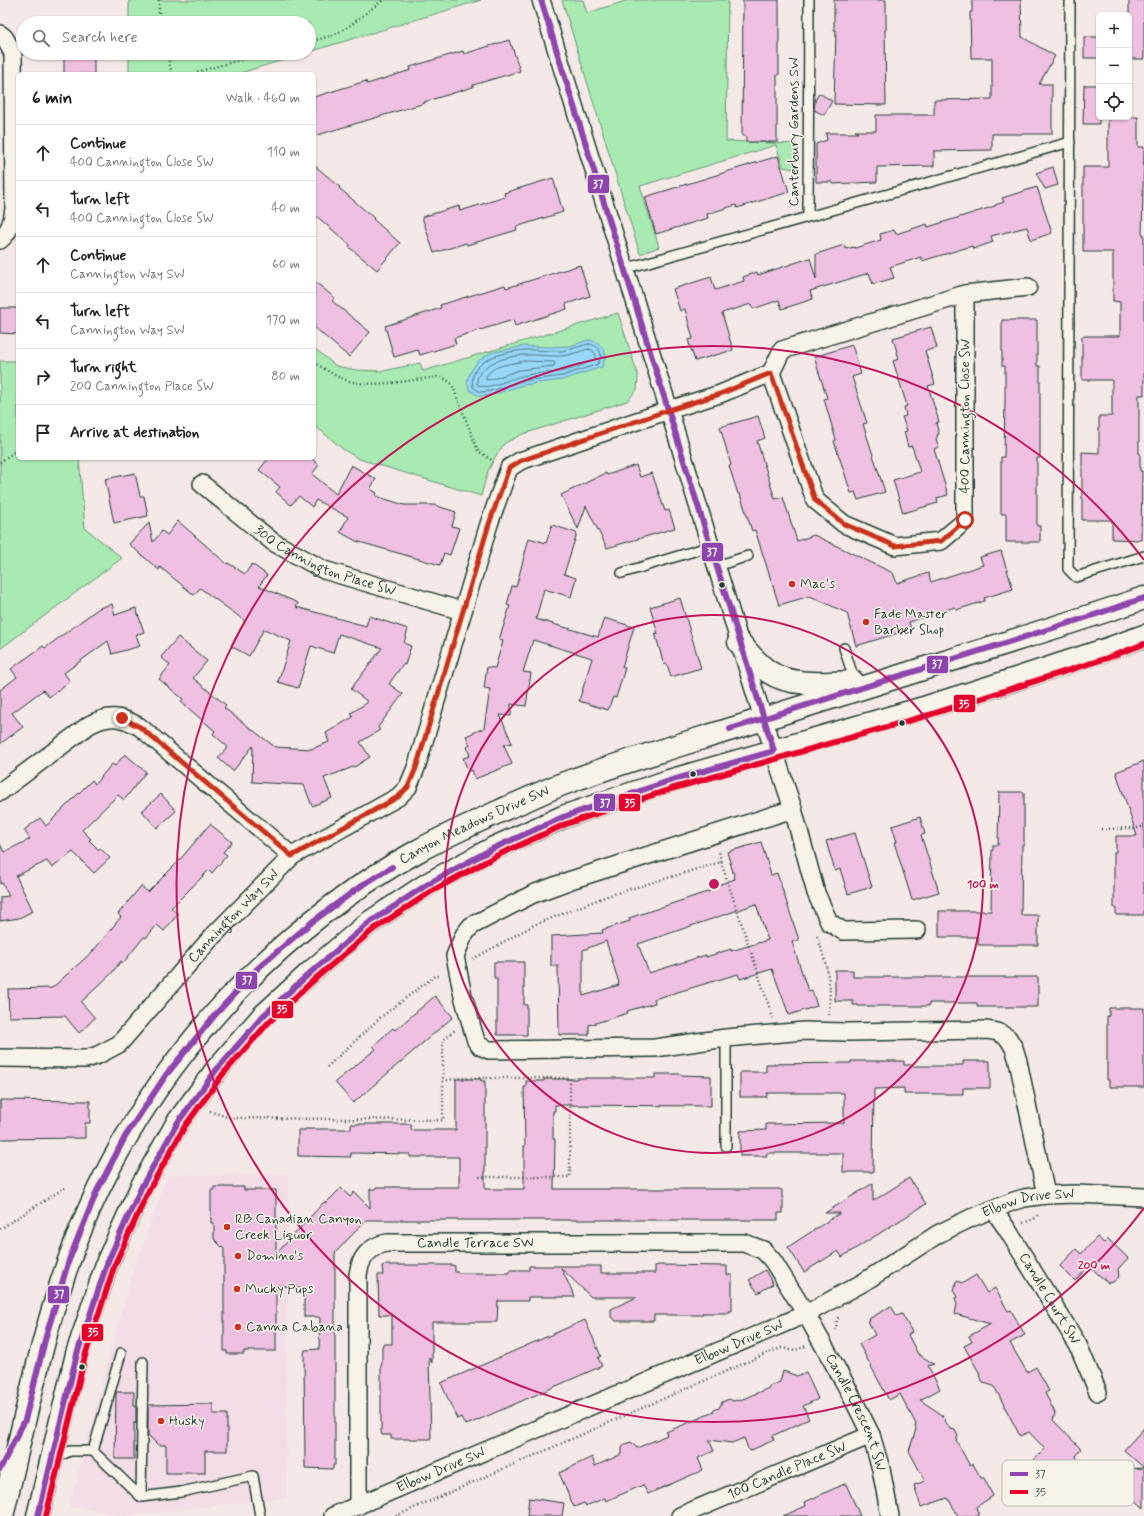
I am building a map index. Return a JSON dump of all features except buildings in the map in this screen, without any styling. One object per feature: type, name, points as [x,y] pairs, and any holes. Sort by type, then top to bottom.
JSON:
[{"type":"main road","name":"Canyon Meadows Drive SW","points":[[2,1516],[46,1336],[69,1260],[100,1185],[125,1137],[166,1075],[214,1015],[258,968],[312,922],[361,886],[416,852],[487,817],[565,783],[1144,598]]},
{"type":"main road","name":"Canyon Meadows Drive SW","points":[[38,1516],[76,1354],[108,1261],[142,1186],[178,1122],[217,1069],[263,1016],[311,972],[369,923],[428,884],[494,848],[563,817],[669,781],[949,700],[1144,636]]},
{"type":"main road","points":[[739,642],[760,665],[770,673],[783,679],[817,684],[887,680]]},
{"type":"main road","points":[[0,1470],[25,1420]]},
{"type":"street","points":[[541,0],[711,546],[739,642],[793,809],[816,893],[829,922],[844,931],[917,930]]},
{"type":"street","points":[[0,34],[4,37],[13,53],[14,193],[13,219],[9,230],[0,240]]},
{"type":"street","points":[[509,468],[520,461],[720,394],[771,373],[782,350],[965,294],[1028,287]]},
{"type":"street","name":"400 Cannington Close SW","points":[[771,373],[815,500],[844,524],[895,546],[941,541],[965,520],[965,294]]},
{"type":"street","name":"Cannington Way SW","points":[[0,1058],[86,1059],[98,1055],[119,1044],[211,938],[292,856],[398,797],[408,787],[416,768],[489,524],[509,468]]},
{"type":"street","name":"300 Cannington Place SW","points":[[202,484],[273,542],[324,570],[462,611]]},
{"type":"street","points":[[0,792],[89,725],[105,718],[122,718],[140,727],[292,856]]},
{"type":"street","points":[[793,809],[571,880],[533,894],[471,926],[462,939],[455,956],[473,1035],[476,1041],[480,1046],[489,1050],[655,1048],[726,1038],[804,1031],[847,1032],[987,1030],[998,1032],[1008,1038],[1018,1061],[1046,1195]]},
{"type":"street","name":"Elbow Drive SW","points":[[333,1516],[806,1314],[864,1282],[938,1234],[993,1209],[1024,1198],[1046,1195],[1075,1194],[1144,1197]]},
{"type":"street","name":"Candle Court SW","points":[[993,1209],[1007,1229],[1078,1345],[1098,1392]]},
{"type":"street","name":"Candle Terrace SW","points":[[358,1506],[358,1275],[359,1266],[367,1253],[380,1244],[744,1243],[763,1250],[773,1261],[806,1314]]},
{"type":"street","name":"Candle Crescent SW","points":[[806,1314],[848,1389],[871,1435],[881,1469],[890,1516]]},
{"type":"street","name":"100 Candle Place SW","points":[[680,1516],[871,1435]]},
{"type":"lane","name":"Canterbury Gardens SW","points":[[624,269],[808,217],[809,0]]},
{"type":"lane","points":[[1070,0],[1068,569],[1076,577],[1144,556]]},
{"type":"lane","points":[[808,217],[1070,142]]},
{"type":"lane","points":[[622,573],[711,546]]},
{"type":"lane","points":[[716,566],[748,556]]},
{"type":"lane","points":[[844,648],[855,682]]},
{"type":"lane","points":[[726,1038],[726,1146]]},
{"type":"lane","points":[[93,1451],[121,1353]]},
{"type":"lane","points":[[141,1496],[143,1362]]},
{"type":"lane","points":[[51,1460],[70,1451],[93,1451],[141,1496],[181,1492],[253,1476],[260,1516]]},
{"type":"path","points":[[158,0],[158,16]]},
{"type":"path","points":[[316,40],[334,35],[348,27],[383,0]]},
{"type":"path","points":[[169,60],[172,72]]},
{"type":"path","points":[[198,72],[240,60]]},
{"type":"path","points":[[316,363],[336,376],[352,382],[376,384],[437,377],[445,379],[452,384],[478,451],[495,462],[509,468]]},
{"type":"path","points":[[0,462],[16,451]]},
{"type":"path","points":[[1101,829],[1138,828],[1144,826]]},
{"type":"path","points":[[718,846],[721,862],[774,1022]]},
{"type":"path","points":[[467,962],[534,925],[607,896],[721,862]]},
{"type":"path","points":[[817,935],[826,964],[830,988],[829,1020]]},
{"type":"path","points":[[327,1067],[381,1017],[435,976],[440,975],[445,978]]},
{"type":"path","points":[[203,1109],[230,1118],[443,1120],[443,1040],[458,1028]]},
{"type":"path","points":[[443,1081],[458,1078],[570,1078],[570,1177],[478,1177]]},
{"type":"path","points":[[0,1229],[66,1187]]},
{"type":"shaded area","points":[[288,1174],[286,1498],[126,1516],[69,1507],[131,1276],[168,1175]]},
{"type":"green space","points":[[129,0],[481,0],[316,50],[316,16],[129,16]]},
{"type":"green space","points":[[562,0],[583,0],[587,13],[629,0],[728,0],[726,141],[796,144],[794,169],[783,167],[776,145],[640,186],[659,247],[640,254]]},
{"type":"green space","points":[[129,60],[283,60],[244,72],[129,72]]},
{"type":"green space","points":[[618,313],[638,375],[637,390],[627,401],[523,434],[505,443],[488,471],[481,496],[359,459],[344,450],[316,427],[316,350],[336,366],[356,370],[383,371],[420,363],[423,371]]},
{"type":"green space","points":[[0,361],[16,361],[16,460],[79,460],[85,528],[122,558],[0,649]]},
{"type":"water","points":[[588,340],[597,343],[606,355],[602,367],[562,380],[523,385],[492,395],[479,396],[469,390],[467,380],[471,371],[478,361],[490,353],[524,346],[570,346]]},
{"type":"transit line","name":"37","points":[[38,1516],[77,1354],[108,1261],[142,1186],[178,1122],[217,1069],[263,1016],[311,972],[369,923],[428,884],[494,848],[563,817],[669,781],[774,751],[541,0]]},
{"type":"transit line","name":"37","points":[[730,729],[1088,617],[1144,598]]},
{"type":"transit line","name":"35","points":[[46,1516],[85,1356],[115,1264],[149,1190],[185,1126],[223,1074],[269,1022],[316,978],[374,929],[432,891],[498,855],[566,824],[671,789],[929,715],[1107,658],[1144,644]]},
{"type":"transit line","name":"37","points":[[0,1469],[25,1420],[46,1336],[69,1260],[97,1191],[125,1137],[166,1075],[215,1015],[258,968],[312,922],[361,886],[392,867]]},
{"type":"place","name":"Mac's","points":[[792,584]]},
{"type":"place","name":"Fade Master Barber Shop","points":[[866,622]]},
{"type":"place","name":"RB Canadian Canyon Creek Liquor","points":[[227,1227]]},
{"type":"place","name":"Domino's","points":[[238,1256]]},
{"type":"place","name":"Mucky Pups","points":[[237,1289]]},
{"type":"place","name":"Canna Cabana","points":[[238,1327]]},
{"type":"place","name":"Husky","points":[[161,1421]]},
{"type":"route","points":[[122,718],[140,727],[292,856],[398,797],[408,787],[416,768],[489,524],[509,468],[520,461],[720,394],[771,373],[815,500],[844,524],[895,546],[941,541],[965,520]]}]
